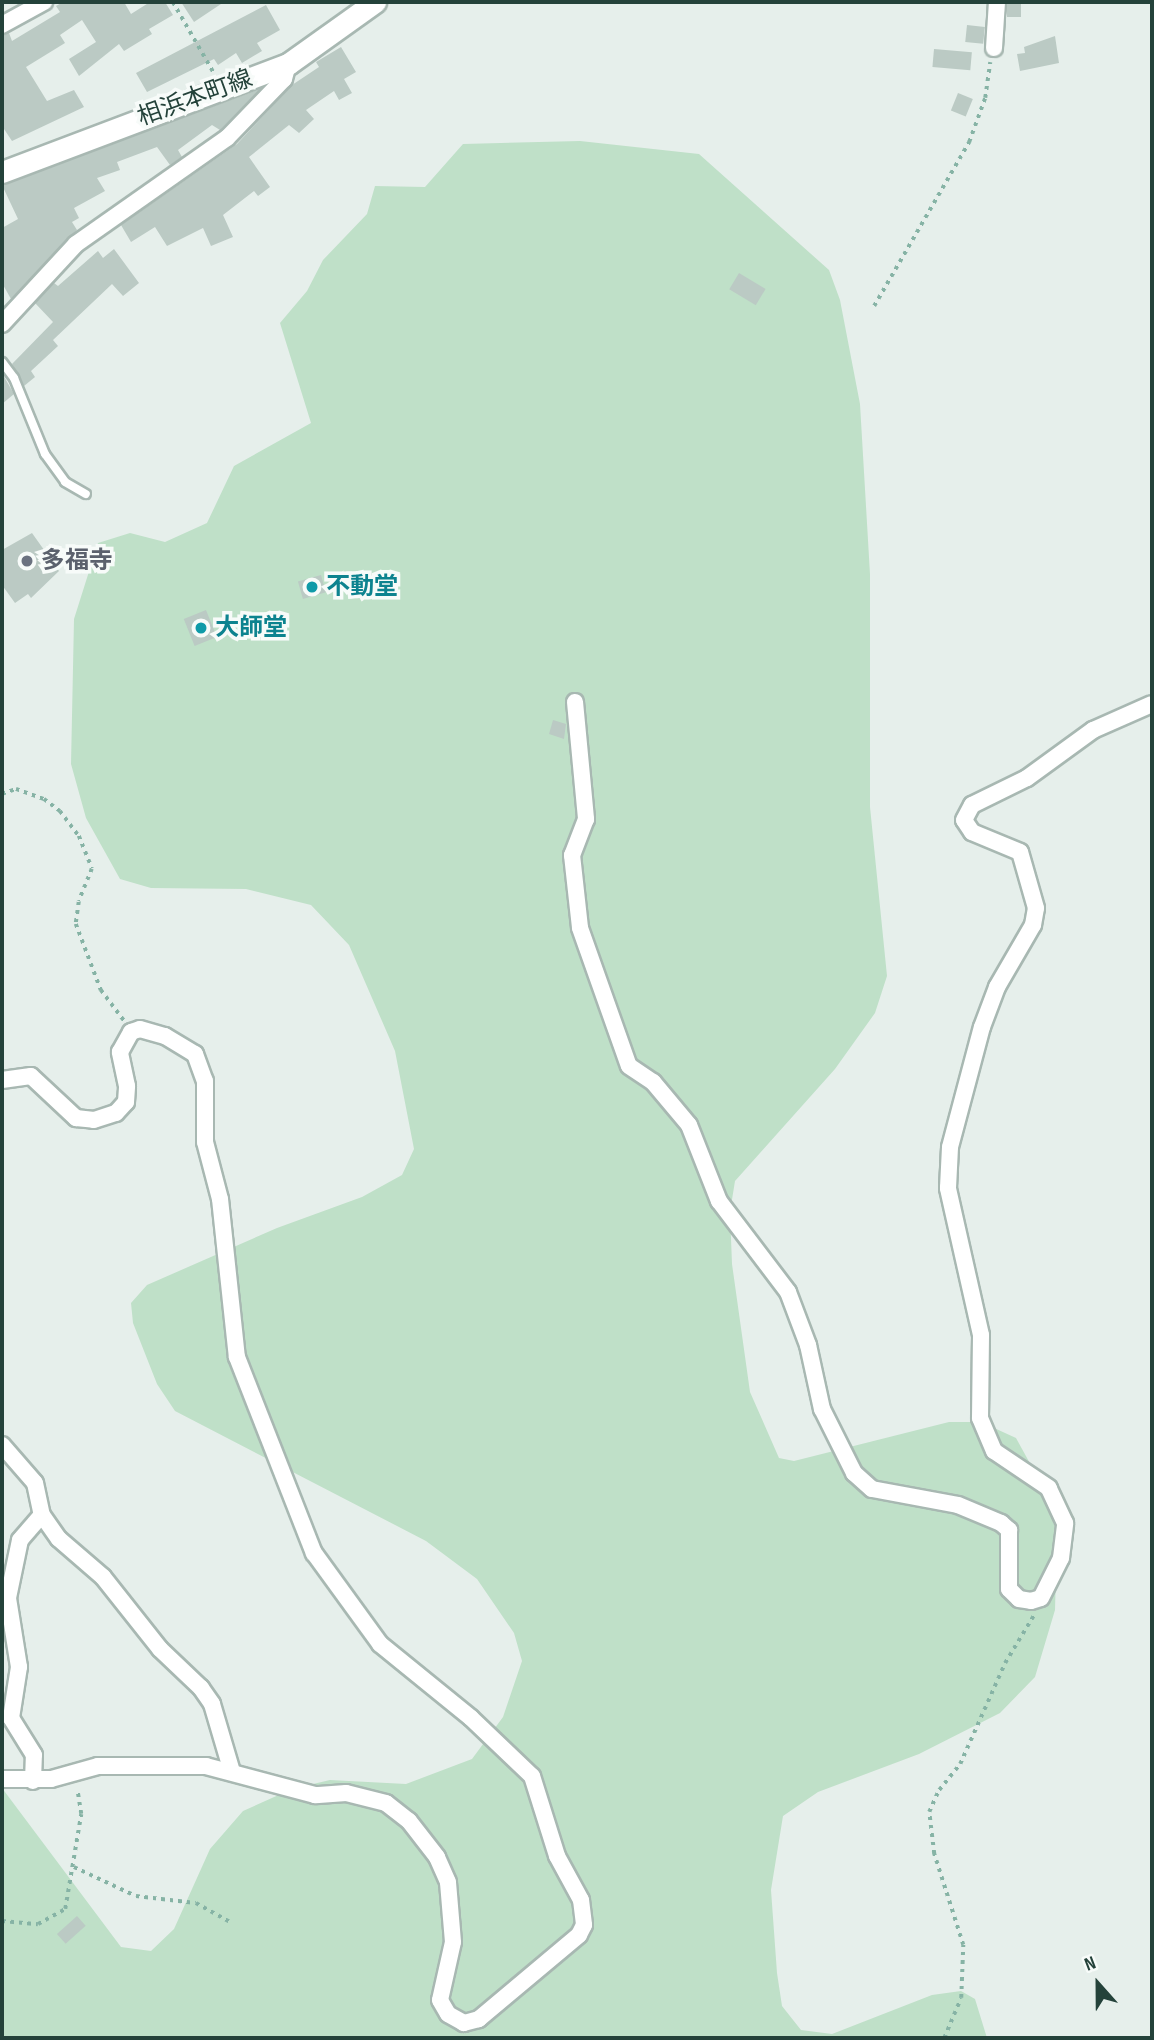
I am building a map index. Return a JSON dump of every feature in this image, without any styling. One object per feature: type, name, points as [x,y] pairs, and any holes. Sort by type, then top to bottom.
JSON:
[{"type":"main road","name":"相浜本町線","points":[[2,172],[288,64],[375,2]]},
{"type":"street","points":[[2,25],[44,2]]},
{"type":"street","points":[[994,48],[996,2]]},
{"type":"street","points":[[2,324],[76,244],[227,138],[284,79],[288,64]]},
{"type":"street","points":[[575,702],[586,819],[572,855],[580,928],[629,1066],[653,1082],[689,1125],[719,1201],[788,1292],[808,1345],[822,1409],[855,1473],[872,1489],[957,1505],[1001,1523],[1009,1530],[1009,1589],[1019,1599],[1041,1598],[1061,1558],[1065,1523],[1049,1488],[994,1451],[979,1418],[981,1335],[948,1188],[950,1147],[982,1027],[997,987],[1033,925],[1036,908],[1020,852],[972,832],[964,820],[972,805],[1027,778],[1093,730],[1152,704]]},
{"type":"street","points":[[2,1080],[31,1076],[76,1118],[108,1116],[126,1102],[127,1086],[120,1052],[131,1032],[147,1030],[188,1048],[203,1071],[205,1142],[220,1199],[237,1357],[314,1553],[380,1644],[471,1718],[535,1781],[557,1856],[581,1900],[584,1925],[579,1936],[479,2019],[464,2023],[455,2020],[440,2000],[453,1942],[448,1882],[438,1857],[409,1821],[386,1803],[363,1795],[315,1795],[232,1773],[180,1765],[98,1766],[33,1781],[2,1779]]},
{"type":"street","points":[[2,1445],[35,1483],[42,1515],[59,1539],[103,1577],[160,1648],[201,1688],[212,1704],[232,1773]]},
{"type":"street","points":[[33,1781],[34,1755],[11,1718],[19,1675],[8,1598],[20,1540],[42,1515]]},
{"type":"lane","points":[[2,362],[14,378],[45,454],[65,482],[86,494]]},
{"type":"path","points":[[173,2],[211,62],[218,90]]},
{"type":"path","points":[[874,306],[970,142],[985,98],[994,48]]},
{"type":"path","points":[[2,794],[16,789],[44,799],[60,811],[79,836],[92,869],[76,924],[101,990],[131,1032]]},
{"type":"path","points":[[944,2038],[961,1998],[963,1945],[934,1854],[929,1812],[939,1790],[960,1764],[1005,1663],[1028,1630],[1041,1598]]},
{"type":"path","points":[[2,1921],[38,1924],[56,1918],[70,1897],[81,1814],[68,1773]]},
{"type":"path","points":[[74,1867],[136,1896],[197,1903],[229,1922]]},
{"type":"green space","points":[[580,141],[699,154],[829,270],[840,300],[860,404],[870,574],[870,807],[887,976],[875,1013],[835,1069],[735,1181],[730,1212],[732,1264],[750,1392],[779,1458],[794,1461],[949,1422],[981,1422],[1016,1438],[1038,1478],[1057,1533],[1055,1610],[1035,1677],[1000,1713],[919,1754],[818,1792],[783,1816],[771,1890],[777,1973],[782,2006],[801,2030],[832,2034],[932,1995],[961,1991],[975,1999],[987,2038],[2,2038],[2,1788],[121,1947],[151,1951],[174,1929],[210,1849],[243,1811],[292,1789],[330,1780],[406,1784],[472,1759],[503,1717],[522,1661],[514,1633],[477,1579],[426,1541],[175,1411],[157,1384],[133,1323],[131,1303],[147,1285],[277,1228],[362,1197],[402,1175],[414,1149],[395,1051],[349,945],[311,905],[246,889],[151,888],[120,879],[86,818],[71,764],[74,619],[98,543],[130,533],[165,542],[207,523],[234,466],[311,423],[280,323],[307,291],[323,260],[367,214],[375,186],[425,187],[463,144]]},
{"type":"building","points":[[63,2],[124,2],[131,14],[150,2],[165,2],[173,15],[149,29],[152,34],[124,51],[119,44],[79,76],[69,59],[96,42],[82,20],[60,35],[65,43],[26,67],[47,101],[74,90],[84,107],[12,141],[2,126],[2,35],[9,33],[12,41],[60,12],[56,6]]},
{"type":"building","points":[[181,2],[224,2],[194,22]]},
{"type":"building","points":[[1007,2],[1021,2],[1021,17],[1007,17]]},
{"type":"building","points":[[266,5],[280,30],[257,43],[262,51],[242,63],[236,53],[218,65],[214,59],[147,92],[136,73]]},
{"type":"building","points":[[967,25],[985,27],[983,44],[965,42]]},
{"type":"building","points":[[1055,36],[1059,63],[1020,71],[1017,54],[1025,53],[1024,47]]},
{"type":"building","points":[[341,47],[356,72],[344,79],[352,93],[339,100],[334,91],[306,110],[314,119],[299,133],[289,125],[249,157],[270,187],[258,196],[254,191],[223,215],[233,237],[211,246],[203,228],[167,246],[155,227],[131,242],[121,225],[237,144],[292,85],[319,67],[316,62]]},
{"type":"building","points":[[934,49],[972,52],[970,70],[932,67]]},
{"type":"building","points":[[260,89],[220,130],[212,125],[178,150],[182,157],[170,165],[157,147],[117,162],[120,170],[97,178],[105,191],[74,208],[79,218],[72,222],[77,230],[11,299],[2,283],[2,228],[18,219],[2,185]]},
{"type":"building","points":[[958,93],[973,99],[966,117],[951,111]]},
{"type":"building","points":[[114,249],[139,283],[123,296],[112,284],[53,340],[58,346],[31,371],[35,377],[24,386],[12,364],[53,322],[35,303],[54,283],[58,286],[98,251],[103,258]]},
{"type":"building","points":[[739,273],[766,289],[756,305],[729,289]]},
{"type":"building","points":[[2,373],[14,394],[2,404]]},
{"type":"building","name":"多福寺","points":[[32,533],[59,571],[31,598],[28,594],[15,603],[2,585],[2,550]]},
{"type":"building","name":"不動堂","points":[[321,575],[326,592],[303,599],[298,582]]},
{"type":"building","name":"大師堂","points":[[206,610],[217,637],[195,646],[184,619]]},
{"type":"building","points":[[553,720],[566,724],[564,739],[549,734]]},
{"type":"building","points":[[77,1916],[86,1926],[66,1944],[57,1934]]},
{"type":"place","name":"多福寺","points":[[27,561]]},
{"type":"place","name":"不動堂","points":[[312,587]]},
{"type":"place","name":"大師堂","points":[[201,628]]}]
